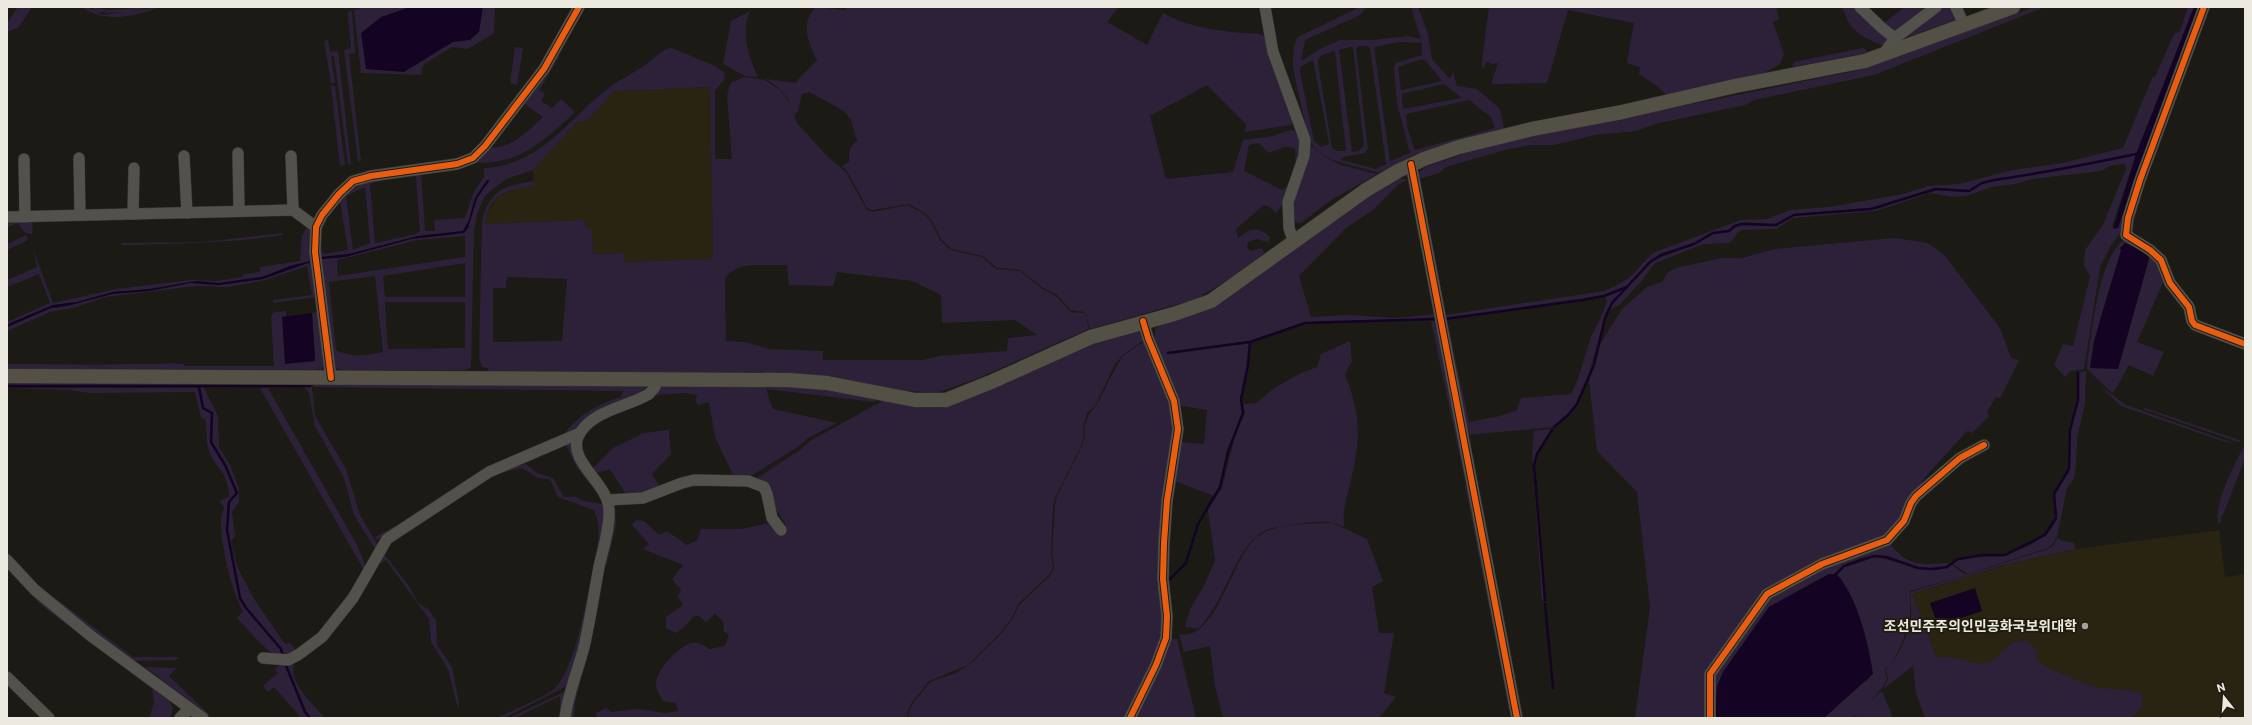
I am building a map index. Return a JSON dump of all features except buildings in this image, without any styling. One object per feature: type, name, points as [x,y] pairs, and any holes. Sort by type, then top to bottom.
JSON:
[{"type":"main road","points":[[7,376],[656,378],[806,381],[827,383],[915,400],[935,402],[961,395],[1091,337],[1143,321],[1174,314],[1211,301],[1366,190],[1411,164],[1459,147],[1532,129],[1622,112],[1735,86],[1850,65],[1883,55],[2013,7]]},
{"type":"street","points":[[331,378],[315,252],[316,227],[329,205],[353,181],[371,176],[457,164],[473,158],[485,146],[544,69],[579,7]]},
{"type":"street","points":[[1265,7],[1273,52],[1305,140],[1304,156],[1288,202],[1289,228],[1294,242]]},
{"type":"street","points":[[1860,7],[1895,38]]},
{"type":"street","points":[[1883,55],[1895,38],[1936,7]]},
{"type":"street","points":[[1956,7],[1964,25]]},
{"type":"street","points":[[2204,7],[2140,180],[2128,218],[2126,235],[2150,250],[2161,260],[2170,283],[2189,307],[2192,321],[2195,325],[2245,344]]},
{"type":"street","points":[[238,153],[239,211]]},
{"type":"street","points":[[184,156],[186,213]]},
{"type":"street","points":[[291,156],[293,210]]},
{"type":"street","points":[[79,158],[80,216]]},
{"type":"street","points":[[24,159],[25,217]]},
{"type":"street","points":[[1411,164],[1517,718]]},
{"type":"street","points":[[133,214],[134,168]]},
{"type":"street","points":[[7,218],[293,210],[316,227]]},
{"type":"street","points":[[1130,718],[1156,665],[1166,638],[1167,616],[1163,579],[1164,543],[1167,501],[1178,429],[1174,401],[1148,338],[1143,321]]},
{"type":"street","points":[[263,658],[288,660],[298,655],[322,638],[353,598],[387,539],[489,472],[580,433],[596,418],[649,394],[655,387],[656,378]]},
{"type":"street","points":[[565,718],[572,686],[590,621],[609,518],[608,500],[580,458],[576,447],[580,433]]},
{"type":"street","points":[[1710,718],[1710,674],[1767,594],[1822,564],[1887,540],[1902,524],[1911,503],[1916,496],[1960,458],[1984,445]]},
{"type":"street","points":[[608,500],[643,498],[694,480],[748,481],[764,487],[772,518],[781,530]]},
{"type":"street","points":[[7,560],[41,595],[202,718]]},
{"type":"street","points":[[7,678],[49,718]]},
{"type":"street","points":[[180,718],[189,708]]},
{"type":"shaded area","points":[[18,7],[32,7],[19,27],[7,32],[7,23]]},
{"type":"shaded area","points":[[81,7],[87,7],[103,15],[160,7],[130,16],[110,17],[90,12]]},
{"type":"shaded area","points":[[90,7],[109,10],[149,7],[127,12],[105,13],[105,11],[99,13]]},
{"type":"shaded area","points":[[367,7],[495,7],[494,33],[468,49],[452,47],[423,65],[421,75],[361,73],[354,10]]},
{"type":"shaded area","points":[[410,7],[483,7],[479,32],[470,40],[453,42],[404,72],[366,69],[361,33],[381,17]]},
{"type":"shaded area","points":[[816,7],[845,10],[848,7],[1119,7],[1107,22],[1147,45],[1163,13],[1185,23],[1210,29],[1259,34],[1264,36],[1294,121],[1291,125],[1245,132],[1246,124],[1207,85],[1150,116],[1166,179],[1233,172],[1243,140],[1273,136],[1291,130],[1297,132],[1302,142],[1296,172],[1295,148],[1285,147],[1268,153],[1259,143],[1249,145],[1244,171],[1282,190],[1292,184],[1287,198],[1276,213],[1268,206],[1264,205],[1236,229],[1238,238],[1250,230],[1261,231],[1270,237],[1268,242],[1256,239],[1248,242],[1247,247],[1250,251],[1262,248],[1264,253],[1239,273],[1196,299],[1090,329],[1085,312],[1071,310],[1057,295],[1042,287],[1020,270],[997,268],[983,256],[951,249],[941,239],[931,219],[925,213],[909,204],[872,210],[867,208],[847,171],[842,166],[849,162],[851,148],[857,141],[851,120],[844,111],[809,92],[802,94],[798,111],[794,116],[790,104],[781,90],[766,79],[795,83],[817,60],[807,33],[808,19]]},
{"type":"shaded area","points":[[1360,7],[1367,7],[1360,15],[1305,40],[1301,61],[1320,49],[1340,40],[1373,40],[1408,36],[1421,39],[1411,7],[1418,7],[1428,34],[1432,59],[1450,79],[1453,72],[1457,86],[1477,89],[1500,109],[1504,128],[1413,155],[1378,173],[1334,160],[1318,151],[1312,144],[1307,131],[1293,66],[1294,47],[1298,37]],"holes":[[[1399,42],[1422,43],[1422,55],[1396,63],[1394,67],[1397,103],[1410,153],[1390,161],[1374,47]],[[1358,46],[1368,46],[1370,48],[1386,164],[1376,169],[1341,160],[1343,157],[1365,153],[1368,149],[1356,49]],[[1350,47],[1353,47],[1364,146],[1358,151],[1352,152],[1339,50]],[[1335,52],[1346,151],[1338,151],[1332,148],[1318,59],[1322,55]],[[1422,59],[1426,61],[1442,81],[1401,90],[1398,67]],[[1313,60],[1329,144],[1321,147],[1314,141],[1300,67]],[[1444,84],[1462,98],[1403,109],[1402,94]],[[1469,100],[1491,117],[1495,128],[1415,150],[1407,127],[1406,114]]]},
{"type":"shaded area","points":[[1489,7],[1776,7],[1779,19],[1773,22],[1784,54],[1780,64],[1764,73],[1667,96],[1657,86],[1639,74],[1640,67],[1627,63],[1634,23],[1568,10],[1547,83],[1491,84],[1498,63],[1492,64],[1487,62],[1482,70]]},
{"type":"shaded area","points":[[1840,7],[1857,7],[1890,38],[1884,46],[1864,37],[1850,24],[1846,18],[1844,10]]},
{"type":"shaded area","points":[[1904,7],[1932,7],[1896,34],[1882,25]]},
{"type":"shaded area","points":[[1939,7],[1952,7],[1955,20],[1902,39]]},
{"type":"shaded area","points":[[2034,7],[2045,7],[1874,75],[1754,100],[1745,105],[1655,124],[1636,131],[1595,135],[1554,145],[1532,145],[1508,149],[1446,167],[1439,173],[1420,179],[1446,315],[1604,291],[1615,286],[1633,274],[1655,252],[1741,220],[1768,219],[1790,210],[1829,207],[1903,194],[1928,186],[1959,184],[2013,170],[2062,163],[2123,148],[2153,76],[2155,77],[2174,34],[2180,31],[2188,7],[2194,7],[2136,154],[2065,168],[1994,179],[1982,183],[1969,191],[1943,188],[1925,191],[1880,207],[1794,214],[1775,225],[1746,222],[1734,225],[1729,230],[1712,232],[1694,243],[1661,255],[1650,262],[1627,286],[1604,295],[1445,319],[1447,320],[1469,422],[1500,416],[1517,410],[1521,398],[1571,394],[1579,376],[1591,338],[1606,306],[1607,300],[1605,297],[1624,289],[1607,311],[1587,379],[1576,403],[1568,415],[1554,427],[1467,435],[1417,180],[1420,171],[1426,167],[1466,153],[1524,138],[1855,71]]},
{"type":"shaded area","points":[[2194,7],[2200,7],[2157,118],[2118,228],[2113,229],[2136,154]]},
{"type":"shaded area","points":[[352,11],[355,53],[349,54],[361,161],[358,161],[344,50],[351,48],[348,12]]},
{"type":"shaded area","points":[[750,11],[746,28],[747,45],[758,77],[745,76],[723,64],[731,21]]},
{"type":"shaded area","points":[[328,40],[330,52],[338,51],[351,165],[348,164],[334,56],[331,56],[335,83],[331,83],[324,41]]},
{"type":"shaded area","points":[[515,47],[523,48],[517,85],[510,83]]},
{"type":"shaded area","points":[[672,48],[715,66],[725,73],[724,80],[715,91],[715,159],[732,159],[727,97],[729,87],[732,82],[745,77],[765,80],[780,90],[790,104],[797,123],[827,156],[846,172],[866,209],[872,212],[908,205],[924,214],[930,220],[940,240],[950,250],[982,257],[996,269],[1020,271],[1041,288],[1056,296],[1071,312],[1085,313],[1089,329],[976,379],[936,393],[895,390],[845,379],[780,372],[488,373],[488,368],[482,367],[479,357],[482,222],[485,211],[494,196],[507,187],[535,181],[534,186],[516,189],[501,194],[491,205],[485,224],[585,220],[586,229],[592,229],[593,254],[624,253],[624,262],[713,259],[710,87],[614,91],[588,120],[576,123],[533,170],[506,179],[485,196],[478,211],[474,230],[471,368],[464,370],[337,369],[334,365],[321,259],[345,257],[411,239],[464,233],[468,228],[477,198],[489,181],[487,180],[475,198],[469,220],[463,231],[418,236],[349,254],[321,257],[318,241],[321,228],[331,209],[338,201],[355,188],[365,183],[381,179],[421,172],[425,231],[435,231],[434,220],[465,218],[474,191],[484,177],[484,168],[503,165],[521,159],[536,151],[565,128],[606,90],[645,65],[664,50]],"holes":[[[408,175],[416,176],[420,231],[416,234],[375,243],[370,184],[393,177]],[[365,187],[370,243],[353,250],[346,196]],[[340,201],[348,250],[324,254],[321,247],[321,233],[323,226]],[[465,236],[465,257],[338,276],[337,260],[418,240]],[[465,263],[465,297],[385,297],[383,276]],[[787,265],[789,285],[833,286],[837,272],[913,281],[941,295],[942,323],[1015,320],[1037,335],[1008,338],[1007,351],[940,356],[923,360],[823,360],[823,351],[769,349],[744,342],[726,341],[725,279],[733,270],[744,266]],[[375,276],[383,352],[359,356],[342,353],[336,350],[329,282]],[[507,277],[567,279],[562,341],[493,342],[493,288],[506,288]],[[385,302],[465,302],[465,348],[388,349]]]},
{"type":"shaded area","points":[[1863,48],[1867,51],[1866,53],[1792,67],[1794,62]]},
{"type":"shaded area","points":[[556,56],[559,57],[539,91],[545,93],[541,101],[552,108],[561,99],[575,112],[554,132],[532,148],[507,159],[479,163],[477,160],[488,148],[497,147],[511,142],[524,134],[543,117],[522,102]]},
{"type":"shaded area","points":[[2175,70],[2122,231],[2111,245],[2100,267],[2084,369],[2071,371],[2065,377],[2054,365],[2063,344],[2073,346],[2090,277],[2084,265],[2085,250],[2103,225],[2126,169],[2125,164],[2112,165],[2101,171],[2032,179],[2015,184],[1992,187],[1966,196],[1952,197],[1930,193],[1876,211],[1793,218],[1776,229],[1743,230],[1738,232],[1729,243],[1704,244],[1655,263],[1641,282],[1620,304],[1608,311],[1618,296],[1654,260],[1695,244],[1713,234],[1729,231],[1735,226],[1746,223],[1776,226],[1794,215],[1881,208],[1899,200],[1936,190],[1969,192],[1982,184],[1995,181],[2136,155],[2112,226],[2118,228]]},
{"type":"shaded area","points":[[331,86],[335,86],[345,165],[340,166]]},
{"type":"shaded area","points":[[710,87],[713,259],[624,262],[623,253],[593,254],[592,229],[586,229],[585,220],[485,224],[487,214],[498,196],[516,188],[534,186],[533,170],[576,123],[588,120],[614,91]]},
{"type":"shaded area","points":[[1307,142],[1325,157],[1341,165],[1377,174],[1331,200],[1301,223],[1297,223],[1289,212]]},
{"type":"shaded area","points":[[1397,178],[1408,180],[1399,184],[1374,209],[1346,228],[1299,276],[1311,317],[1349,315],[1397,318],[1435,314],[1435,317],[1409,320],[1316,321],[1250,341],[1167,352],[1249,343],[1248,365],[1240,399],[1242,413],[1227,451],[1219,488],[1214,496],[1172,480],[1181,442],[1204,444],[1207,410],[1177,405],[1154,338],[1156,328],[1297,243]]},
{"type":"shaded area","points":[[487,180],[490,180],[477,198],[468,228],[464,233],[411,239],[345,257],[321,259],[321,257],[349,254],[418,236],[463,231],[469,220],[475,198]]},
{"type":"shaded area","points":[[290,212],[310,223],[313,230],[312,259],[317,297],[273,303],[273,300],[312,295],[307,266],[265,280],[228,287],[196,286],[105,297],[77,307],[50,312],[7,331],[7,327],[51,308],[67,306],[112,294],[149,291],[190,283],[219,285],[263,279],[311,261],[290,266],[262,277],[219,283],[196,281],[150,289],[113,292],[77,302],[53,305],[7,325],[7,322],[50,303],[39,274],[7,287],[7,280],[37,267],[33,249],[53,303],[116,289],[192,280],[216,281],[243,277],[243,274],[260,272],[260,267],[300,261],[302,236],[308,225],[290,213],[33,220],[32,234],[25,233],[17,223],[7,228],[7,224],[12,222],[7,222],[7,220]]},
{"type":"shaded area","points":[[283,233],[283,235],[263,238],[182,244],[121,245],[121,243],[203,242]]},
{"type":"shaded area","points":[[26,235],[28,240],[7,250],[7,244]]},
{"type":"shaded area","points":[[1894,238],[1928,243],[1945,256],[2000,328],[2011,358],[2019,360],[2000,398],[1996,397],[1987,412],[1989,416],[1972,433],[1967,431],[1926,476],[1911,499],[1904,515],[1889,535],[1775,587],[1712,667],[1707,718],[1635,718],[1650,607],[1637,492],[1597,451],[1589,380],[1599,346],[1622,309],[1647,287],[1662,282],[1668,272],[1676,268],[1722,258],[1742,258],[1775,249]]},
{"type":"shaded area","points":[[2124,240],[2154,255],[2164,280],[2137,342],[2164,352],[2153,376],[2129,365],[2112,393],[2087,369],[2087,364],[2094,316],[2102,279],[2115,249]],"holes":[[[2122,247],[2150,255],[2118,369],[2090,366],[2101,316],[2122,249],[2120,249]]]},
{"type":"shaded area","points":[[2125,243],[2150,255],[2118,369],[2090,368],[2094,341],[2121,250],[2120,248]]},
{"type":"shaded area","points":[[311,261],[263,279],[219,285],[190,283],[149,291],[112,294],[67,306],[51,308],[7,327],[10,323],[53,305],[77,302],[113,292],[150,289],[196,281],[219,283],[262,277],[290,266]]},
{"type":"shaded area","points":[[286,311],[286,316],[282,317],[315,361],[312,313],[319,311],[324,366],[322,369],[7,369],[7,364],[184,364],[185,366],[274,366],[271,316],[274,312]]},
{"type":"shaded area","points":[[312,313],[315,361],[285,364],[282,317]]},
{"type":"shaded area","points":[[1431,321],[1436,321],[1467,481],[1465,481]]},
{"type":"shaded area","points":[[1140,331],[1145,339],[1122,356],[1115,364],[1095,406],[1087,413],[1083,427],[1084,436],[1081,446],[1056,496],[1053,505],[1051,554],[1053,568],[1049,575],[1018,604],[1012,618],[1000,633],[968,665],[929,681],[910,705],[906,718],[597,718],[596,713],[606,708],[612,712],[637,709],[666,713],[678,711],[676,703],[663,701],[657,689],[657,678],[660,672],[674,654],[686,645],[696,643],[709,649],[725,646],[729,634],[724,632],[723,621],[715,614],[706,622],[699,616],[694,616],[676,633],[666,628],[666,617],[683,605],[678,597],[681,590],[672,579],[683,565],[643,549],[649,544],[632,525],[636,520],[644,521],[659,535],[667,531],[687,545],[697,540],[701,529],[742,529],[769,523],[777,533],[783,532],[786,525],[756,479],[800,450],[810,441],[884,400],[921,407],[943,408],[1101,339]]},
{"type":"shaded area","points":[[1146,340],[1170,402],[1174,421],[1164,618],[1159,649],[1126,718],[907,718],[911,706],[930,682],[956,673],[969,665],[1001,634],[1013,618],[1019,605],[1050,576],[1054,568],[1052,554],[1057,496],[1082,446],[1085,436],[1084,427],[1089,414],[1096,406],[1123,356]]},
{"type":"shaded area","points":[[1350,341],[1352,361],[1345,374],[1354,401],[1358,424],[1358,436],[1355,461],[1345,507],[1344,527],[1339,524],[1327,522],[1314,522],[1266,530],[1256,537],[1238,560],[1216,605],[1198,629],[1185,627],[1190,609],[1204,586],[1215,560],[1208,510],[1222,488],[1236,432],[1245,413],[1243,404],[1256,403],[1276,387],[1301,373],[1317,367],[1321,354]]},
{"type":"shaded area","points":[[2086,371],[2085,404],[2077,438],[2074,479],[2067,488],[2057,537],[2051,546],[2045,549],[1968,574],[1953,564],[1958,559],[2005,556],[2032,544],[2050,531],[2057,518],[2055,494],[2070,469],[2070,430],[2079,400],[2079,373]]},
{"type":"shaded area","points":[[7,382],[312,384],[312,385],[7,385]]},
{"type":"shaded area","points":[[315,384],[644,386],[646,389],[645,392],[573,433],[564,434],[582,416],[604,403],[621,397],[623,391],[313,387]]},
{"type":"shaded area","points":[[775,385],[832,391],[877,400],[874,402],[766,389],[773,409],[837,423],[808,438],[796,448],[749,477],[734,477],[715,437],[709,402],[698,405],[695,400],[697,395],[684,393],[654,395],[662,386]]},
{"type":"shaded area","points":[[2099,385],[2126,405],[2233,443],[2225,442],[2121,406]]},
{"type":"shaded area","points":[[304,387],[312,387],[315,416],[346,469],[360,515],[380,549],[349,601],[331,625],[310,646],[298,653],[285,657],[281,648],[247,608],[241,598],[227,530],[229,502],[237,493],[225,464],[211,442],[212,412],[204,408],[200,388],[204,388],[218,416],[219,447],[230,465],[239,489],[239,502],[232,512],[235,536],[231,542],[237,566],[254,599],[285,644],[290,643],[298,652],[328,626],[364,570],[260,388],[268,388],[356,543],[366,566],[376,551],[354,515],[344,478],[315,426],[309,393]]},
{"type":"shaded area","points":[[7,388],[198,388],[203,408],[211,413],[210,442],[224,465],[236,493],[228,502],[226,530],[240,598],[246,609],[280,649],[282,657],[277,656],[265,647],[237,618],[243,611],[234,591],[224,553],[221,517],[224,507],[219,501],[229,497],[228,488],[224,475],[215,463],[209,451],[205,419],[201,418],[195,392],[90,393],[69,390]]},
{"type":"shaded area","points":[[2145,408],[2242,441],[2238,442],[2143,409]]},
{"type":"shaded area","points":[[1551,429],[1536,454],[1533,465],[1544,600],[1542,600],[1541,587],[1532,450],[1534,431]]},
{"type":"shaded area","points":[[669,430],[671,454],[652,474],[662,490],[627,496],[610,469],[596,473],[592,469],[613,448],[644,433]]},
{"type":"shaded area","points":[[571,441],[575,459],[603,496],[607,511],[607,519],[581,645],[572,673],[565,687],[504,718],[497,718],[549,693],[562,678],[570,662],[582,623],[597,549],[599,534],[598,524],[594,510],[558,497],[550,479],[538,478],[522,468],[497,474],[474,488],[470,488],[494,473],[515,463],[520,465],[526,464],[537,473],[553,478],[564,497],[576,497],[584,501],[601,504],[603,501],[577,468],[565,443]]},
{"type":"shaded area","points":[[2243,448],[2245,449],[2245,458],[2223,515],[2221,516],[2221,522],[2218,523],[2219,506],[2222,495],[2230,474]]},
{"type":"shaded area","points":[[1465,485],[1468,485],[1511,706],[1509,708]]},
{"type":"shaded area","points":[[615,503],[616,526],[606,567],[605,563]]},
{"type":"shaded area","points":[[433,505],[396,530],[376,540],[375,537]]},
{"type":"shaded area","points":[[1333,523],[1367,539],[1383,581],[1372,587],[1379,633],[1394,633],[1384,693],[1396,697],[1379,718],[1223,718],[1215,686],[1210,646],[1184,652],[1179,634],[1192,633],[1204,625],[1214,612],[1249,546],[1258,536],[1266,531],[1284,526]]},
{"type":"shaded area","name":"조선민주주의인민공화국보위대학","points":[[2219,530],[2225,577],[2245,574],[2245,718],[2083,718],[1937,658],[1912,594],[2005,565],[2076,549]]},
{"type":"shaded area","points":[[2058,538],[2060,540],[2074,543],[2075,549],[2004,565],[1912,594],[1937,658],[1949,657],[1973,663],[1986,663],[1996,658],[2012,644],[2025,640],[2037,651],[2036,660],[2056,671],[2096,687],[2131,691],[2142,694],[2142,706],[2132,718],[1925,718],[1916,693],[1913,666],[1883,689],[1888,679],[1886,670],[1895,659],[1903,644],[1908,628],[1911,611],[1911,592],[2045,550],[2052,547]]},
{"type":"shaded area","points":[[1889,543],[1903,557],[1913,562],[1926,564],[1950,564],[1937,569],[1923,569],[1897,560],[1883,557],[1868,557],[1852,562],[1835,574],[1829,574],[1769,607],[1723,672],[1715,716],[1713,676],[1768,598],[1826,565]]},
{"type":"shaded area","points":[[7,551],[38,585],[133,657],[179,657],[176,660],[133,661],[54,602],[7,557]]},
{"type":"shaded area","points":[[384,554],[409,586],[418,603],[428,609],[436,620],[437,645],[452,667],[459,703],[458,709],[448,669],[431,642],[429,619],[386,560],[376,566]]},
{"type":"shaded area","points":[[1874,557],[1883,558],[1922,569],[1942,569],[1952,565],[1966,575],[1910,591],[1910,615],[1903,641],[1891,665],[1885,669],[1887,679],[1881,689],[1871,701],[1854,716],[1843,719],[1824,718],[1857,687],[1869,679],[1842,580],[1837,574],[1845,566]]},
{"type":"shaded area","points":[[7,564],[169,699],[173,709],[170,718],[149,718],[154,703],[152,689],[42,606],[7,569]]},
{"type":"shaded area","points":[[1829,574],[1836,574],[1850,594],[1856,607],[1865,635],[1873,674],[1824,718],[1715,718],[1717,686],[1723,672],[1769,607]]},
{"type":"shaded area","points":[[1975,588],[1982,611],[1938,626],[1930,603]]},
{"type":"shaded area","points":[[1171,639],[1177,639],[1196,718],[1134,718]]},
{"type":"shaded area","points":[[284,662],[305,712],[309,718],[296,718],[299,715],[274,687],[268,692],[263,686],[278,673],[275,669]]},
{"type":"shaded area","points":[[285,662],[295,662],[293,669],[294,677],[298,685],[308,700],[325,718],[311,718],[308,715]]},
{"type":"shaded area","points":[[145,667],[177,668],[169,676],[213,718]]},
{"type":"shaded area","points":[[579,679],[581,679],[575,703],[574,718],[570,718]]},
{"type":"shaded area","points":[[566,691],[564,718],[560,718],[560,696],[515,718],[509,718]]},
{"type":"shaded area","points":[[1882,691],[1893,718],[1852,718]]},
{"type":"waterway","points":[[1554,427],[1568,415],[1577,404],[1594,365],[1605,318],[1612,303],[1650,262],[1661,255],[1694,244],[1713,233],[1729,231],[1735,226],[1741,224],[1776,225],[1794,215],[1871,209],[1936,189],[1969,191],[1982,183],[1994,180],[2136,154]]},
{"type":"waterway","points":[[1445,319],[1583,300],[1604,296],[1627,287]]},
{"type":"waterway","points":[[1168,353],[1250,342],[1305,323],[1435,319]]},
{"type":"waterway","points":[[1170,579],[1186,563],[1198,524],[1220,487],[1228,452],[1243,413],[1241,399],[1248,365],[1250,342]]},
{"type":"waterway","points":[[1836,574],[1844,566],[1874,556],[1886,557],[1918,568],[1931,569],[1947,567],[1958,559],[1984,555],[2005,555],[2045,535],[2056,518],[2054,494],[2069,469],[2070,430],[2078,400],[2078,373]]},
{"type":"waterway","points":[[7,386],[310,386]]},
{"type":"waterway","points":[[199,387],[203,408],[212,413],[211,442],[225,465],[237,493],[229,502],[227,530],[240,598],[246,608],[281,649],[283,656]]},
{"type":"waterway","points":[[1545,600],[1534,465],[1537,454],[1552,430]]},
{"type":"waterway","points":[[1545,604],[1553,688]]},
{"type":"waterway","points":[[285,663],[305,712],[310,718]]},
{"type":"cycle path","points":[[331,378],[315,252],[316,227],[322,215],[339,194],[353,181],[371,176],[457,164],[473,158],[485,146],[544,69],[579,7]]},
{"type":"cycle path","points":[[2204,7],[2140,180],[2128,218],[2126,235],[2150,250],[2161,260],[2170,283],[2189,307],[2192,321],[2195,325],[2245,344]]},
{"type":"cycle path","points":[[1411,164],[1517,718]]},
{"type":"cycle path","points":[[1130,718],[1156,665],[1166,638],[1167,616],[1163,579],[1164,543],[1167,501],[1178,429],[1174,401],[1148,338],[1143,321]]},
{"type":"cycle path","points":[[1710,718],[1710,674],[1767,594],[1822,564],[1887,540],[1904,521],[1911,503],[1916,496],[1960,458],[1984,445]]},
{"type":"place","name":"조선민주주의인민공화국보위대학","points":[[2085,626]]}]
